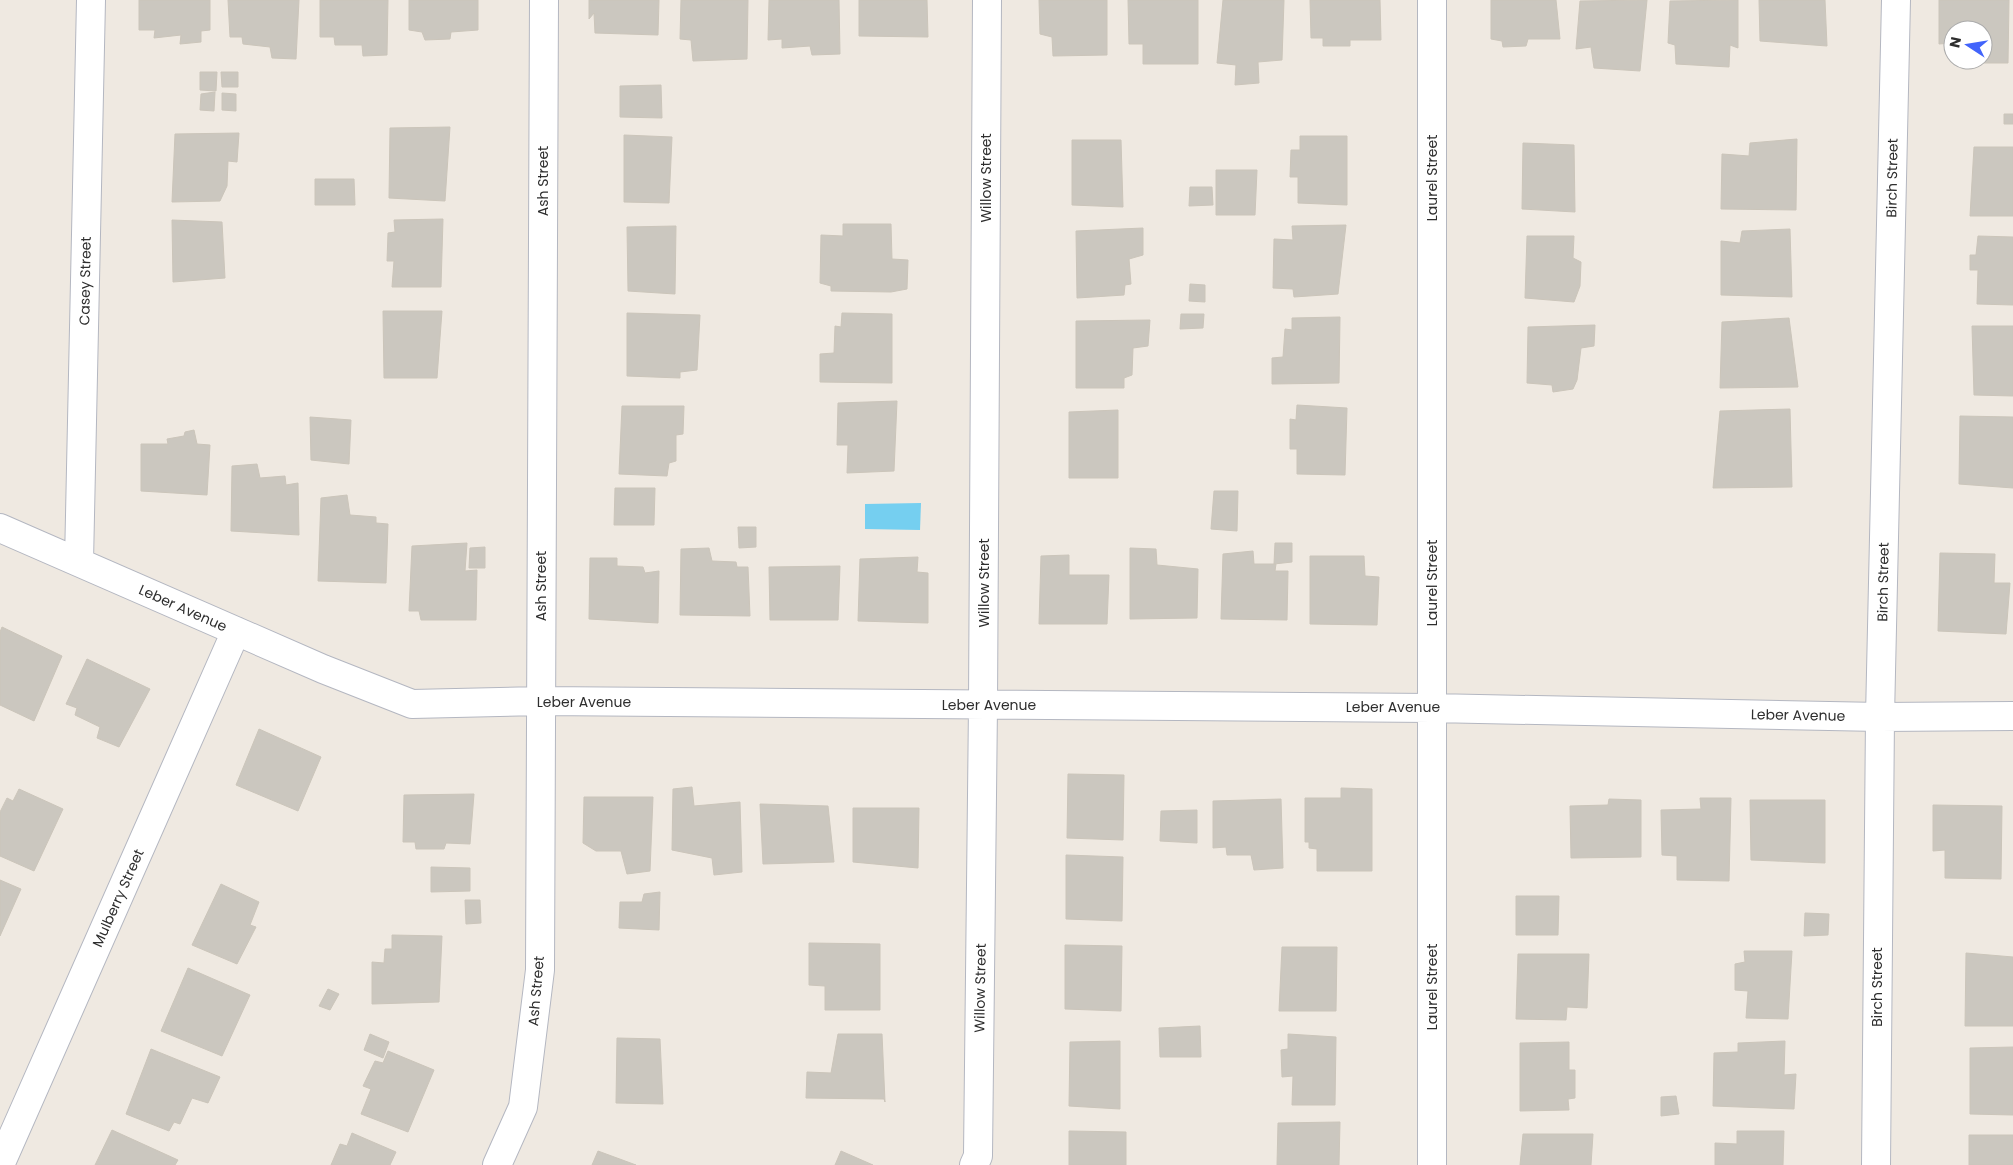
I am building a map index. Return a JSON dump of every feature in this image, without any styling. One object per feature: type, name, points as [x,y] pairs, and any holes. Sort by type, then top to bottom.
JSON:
[{"type":"street","name":"Casey Street","points":[[79,562],[91,0]]},
{"type":"street","name":"Ash Street","points":[[497,1165],[522,1107],[540,970],[544,0]]},
{"type":"street","name":"Willow Street","points":[[974,1165],[978,1156],[987,0]]},
{"type":"street","name":"Laurel Street","points":[[1432,0],[1432,1165]]},
{"type":"street","name":"Birch Street","points":[[1876,1165],[1880,717],[1896,0]]},
{"type":"street","name":"Leber Avenue","points":[[0,528],[323,669],[412,704],[541,701],[1432,708],[1880,717],[2013,716]]},
{"type":"street","name":"Mulberry Street","points":[[0,1165],[236,631]]},
{"type":"water","points":[[921,503],[920,530],[865,529],[865,504]]},
{"type":"building","points":[[139,0],[210,0],[210,30],[201,31],[201,42],[180,44],[181,35],[154,38],[155,30],[139,30]]},
{"type":"building","points":[[228,0],[299,0],[296,59],[272,58],[270,47],[243,44],[242,37],[230,37]]},
{"type":"building","points":[[320,0],[388,0],[387,55],[363,56],[362,45],[335,45],[334,37],[320,37]]},
{"type":"building","points":[[409,0],[478,0],[478,30],[451,32],[450,39],[425,40],[422,32],[409,30]]},
{"type":"building","points":[[589,0],[659,0],[658,35],[595,33],[594,13],[589,19]]},
{"type":"building","points":[[681,0],[748,0],[747,59],[693,61],[691,40],[680,39]]},
{"type":"building","points":[[769,0],[839,0],[840,54],[812,55],[810,46],[782,48],[782,39],[768,40]]},
{"type":"building","points":[[859,0],[927,0],[928,37],[859,36]]},
{"type":"building","points":[[1039,0],[1107,0],[1107,55],[1053,56],[1052,37],[1040,34]]},
{"type":"building","points":[[1128,0],[1198,0],[1198,64],[1143,64],[1143,44],[1129,44]]},
{"type":"building","points":[[1223,0],[1284,0],[1282,60],[1258,62],[1259,83],[1235,85],[1236,65],[1217,63]]},
{"type":"building","points":[[1310,0],[1380,0],[1381,40],[1350,40],[1350,46],[1323,46],[1323,38],[1311,38]]},
{"type":"building","points":[[1491,0],[1556,0],[1560,39],[1528,39],[1526,46],[1503,47],[1502,41],[1491,39]]},
{"type":"building","points":[[1647,0],[1640,71],[1594,68],[1591,47],[1576,49],[1580,1]]},
{"type":"building","points":[[1738,0],[1738,48],[1730,45],[1729,67],[1676,64],[1675,45],[1668,43],[1670,1]]},
{"type":"building","points":[[1759,0],[1825,0],[1827,46],[1760,41]]},
{"type":"building","points":[[1939,0],[2009,0],[2008,63],[1993,63],[1993,20],[1943,20],[1943,44],[1939,44]]},
{"type":"building","points":[[200,72],[217,72],[216,91],[200,90]]},
{"type":"building","points":[[221,72],[238,72],[238,87],[222,87]]},
{"type":"building","points":[[661,85],[662,118],[620,117],[620,86]]},
{"type":"building","points":[[215,92],[214,111],[200,110],[201,94]]},
{"type":"building","points":[[222,93],[236,94],[236,111],[222,110]]},
{"type":"building","points":[[2004,114],[2013,114],[2013,124],[2004,124]]},
{"type":"building","points":[[450,127],[445,201],[389,198],[390,128]]},
{"type":"building","points":[[239,133],[237,162],[228,161],[227,186],[220,201],[172,202],[175,134]]},
{"type":"building","points":[[624,135],[672,137],[669,203],[624,202]]},
{"type":"building","points":[[1300,136],[1347,136],[1347,205],[1298,203],[1298,177],[1290,177],[1291,150],[1300,150]]},
{"type":"building","points":[[1797,139],[1796,210],[1721,209],[1722,154],[1749,156],[1750,143]]},
{"type":"building","points":[[1072,140],[1121,140],[1123,207],[1072,205]]},
{"type":"building","points":[[1523,143],[1574,145],[1575,212],[1522,209]]},
{"type":"building","points":[[1974,147],[2013,147],[2013,216],[1970,216]]},
{"type":"building","points":[[1216,170],[1257,170],[1255,215],[1216,215]]},
{"type":"building","points":[[315,179],[354,179],[355,205],[315,205]]},
{"type":"building","points":[[1190,187],[1212,187],[1213,205],[1189,206]]},
{"type":"building","points":[[443,219],[441,287],[392,287],[394,261],[387,261],[388,233],[395,232],[394,220]]},
{"type":"building","points":[[172,220],[222,222],[225,278],[173,282]]},
{"type":"building","points":[[843,224],[891,224],[892,259],[908,260],[907,289],[891,292],[831,291],[831,286],[820,283],[821,235],[843,236]]},
{"type":"building","points":[[1346,225],[1338,294],[1294,297],[1293,289],[1273,288],[1274,239],[1293,240],[1292,226]]},
{"type":"building","points":[[676,226],[675,294],[628,291],[627,227]]},
{"type":"building","points":[[1143,228],[1143,255],[1129,259],[1131,284],[1125,285],[1124,295],[1077,298],[1076,231]]},
{"type":"building","points":[[1790,229],[1792,297],[1721,295],[1721,241],[1740,243],[1742,231]]},
{"type":"building","points":[[1527,236],[1574,236],[1573,258],[1581,262],[1580,286],[1574,302],[1525,298]]},
{"type":"building","points":[[1978,236],[2013,237],[2013,305],[1977,304],[1978,270],[1970,270],[1970,255],[1976,255]]},
{"type":"building","points":[[1190,284],[1205,285],[1205,302],[1189,301]]},
{"type":"building","points":[[383,311],[442,311],[437,378],[384,378]]},
{"type":"building","points":[[627,313],[700,315],[697,370],[680,372],[680,378],[627,376]]},
{"type":"building","points":[[842,313],[892,314],[892,383],[820,382],[820,354],[834,353],[835,326],[841,327]]},
{"type":"building","points":[[1181,314],[1204,314],[1203,328],[1180,329]]},
{"type":"building","points":[[1340,317],[1339,383],[1272,384],[1272,358],[1283,357],[1285,329],[1292,330],[1292,318]]},
{"type":"building","points":[[1789,318],[1798,387],[1720,388],[1722,322]]},
{"type":"building","points":[[1150,320],[1148,346],[1133,348],[1132,375],[1124,378],[1124,388],[1076,388],[1076,321]]},
{"type":"building","points":[[1595,325],[1594,346],[1581,348],[1577,380],[1573,389],[1553,392],[1552,385],[1527,383],[1528,327]]},
{"type":"building","points":[[1972,326],[2013,326],[2013,396],[1974,395]]},
{"type":"building","points":[[897,401],[894,471],[847,473],[848,445],[837,445],[838,403]]},
{"type":"building","points":[[1297,405],[1347,408],[1345,475],[1297,474],[1297,449],[1290,449],[1290,419],[1296,420]]},
{"type":"building","points":[[622,406],[684,406],[683,434],[676,435],[676,461],[669,463],[667,476],[619,474]]},
{"type":"building","points":[[1790,409],[1792,487],[1713,488],[1720,411]]},
{"type":"building","points":[[1118,410],[1118,478],[1069,478],[1069,412]]},
{"type":"building","points":[[1960,416],[2013,417],[2013,488],[1959,484]]},
{"type":"building","points":[[310,417],[351,420],[349,464],[311,460]]},
{"type":"building","points":[[194,430],[197,444],[210,445],[207,495],[141,491],[141,444],[168,444],[167,439],[184,436],[185,432]]},
{"type":"building","points":[[257,464],[260,478],[285,476],[286,485],[298,483],[299,535],[231,531],[232,466]]},
{"type":"building","points":[[615,488],[655,488],[654,525],[614,525]]},
{"type":"building","points":[[1214,491],[1238,491],[1237,531],[1211,529]]},
{"type":"building","points":[[347,495],[350,515],[376,517],[376,523],[388,524],[386,583],[318,581],[321,498]]},
{"type":"building","points":[[738,527],[756,527],[756,547],[739,548]]},
{"type":"building","points":[[467,543],[465,571],[477,570],[476,620],[421,620],[419,611],[409,611],[412,546]]},
{"type":"building","points":[[1275,543],[1292,543],[1292,562],[1274,564]]},
{"type":"building","points":[[485,547],[485,568],[469,568],[470,548]]},
{"type":"building","points":[[709,548],[712,561],[736,562],[737,567],[748,567],[750,616],[680,615],[681,549]]},
{"type":"building","points":[[1130,548],[1156,549],[1157,565],[1198,569],[1197,618],[1130,619]]},
{"type":"building","points":[[1253,551],[1254,564],[1276,564],[1275,571],[1288,571],[1287,620],[1221,619],[1223,554]]},
{"type":"building","points":[[1940,553],[1995,554],[1994,583],[2010,583],[2006,634],[1938,631]]},
{"type":"building","points":[[1069,555],[1069,575],[1109,575],[1107,624],[1039,624],[1041,556]]},
{"type":"building","points":[[1310,556],[1364,556],[1365,576],[1379,577],[1377,625],[1310,624]]},
{"type":"building","points":[[918,557],[917,572],[928,573],[928,623],[858,621],[860,559]]},
{"type":"building","points":[[590,558],[617,558],[617,566],[643,567],[645,573],[659,571],[658,623],[589,619]]},
{"type":"building","points":[[840,566],[838,620],[770,620],[769,567]]},
{"type":"building","points":[[2,627],[62,656],[34,721],[0,705],[0,632]]},
{"type":"building","points":[[87,659],[150,689],[119,747],[97,738],[100,727],[75,715],[77,708],[66,704]]},
{"type":"building","points":[[259,729],[321,757],[298,811],[236,785]]},
{"type":"building","points":[[1068,774],[1124,775],[1123,840],[1067,838]]},
{"type":"building","points":[[692,787],[694,806],[740,802],[742,872],[714,875],[712,858],[672,850],[673,789]]},
{"type":"building","points":[[1341,788],[1372,789],[1372,871],[1317,871],[1317,849],[1309,848],[1309,842],[1305,842],[1305,798],[1341,798]]},
{"type":"building","points":[[19,789],[63,809],[34,871],[0,856],[0,812],[7,798],[13,801]]},
{"type":"building","points":[[474,794],[470,844],[446,843],[444,849],[416,849],[415,842],[403,842],[404,795]]},
{"type":"building","points":[[584,797],[653,797],[650,871],[627,874],[621,851],[596,851],[583,843]]},
{"type":"building","points":[[1700,798],[1731,798],[1729,881],[1677,880],[1677,856],[1662,855],[1661,810],[1701,809]]},
{"type":"building","points":[[1281,799],[1283,868],[1254,870],[1251,855],[1227,855],[1226,847],[1213,848],[1213,801]]},
{"type":"building","points":[[1609,799],[1641,800],[1641,857],[1571,858],[1570,806],[1608,805]]},
{"type":"building","points":[[1750,800],[1825,800],[1825,863],[1751,860]]},
{"type":"building","points":[[760,804],[828,806],[834,862],[763,864]]},
{"type":"building","points":[[1933,805],[2002,806],[2001,879],[1945,878],[1945,850],[1933,851]]},
{"type":"building","points":[[853,808],[919,808],[918,868],[853,862]]},
{"type":"building","points":[[1197,810],[1197,843],[1160,841],[1161,811]]},
{"type":"building","points":[[1066,855],[1123,857],[1122,921],[1066,919]]},
{"type":"building","points":[[431,867],[470,868],[470,891],[431,892]]},
{"type":"building","points":[[0,880],[21,889],[0,936]]},
{"type":"building","points":[[221,884],[259,902],[250,925],[256,927],[237,964],[192,945]]},
{"type":"building","points":[[660,892],[659,930],[619,928],[620,902],[642,902],[644,894]]},
{"type":"building","points":[[1516,896],[1559,896],[1558,935],[1516,935]]},
{"type":"building","points":[[465,900],[480,900],[481,923],[466,924]]},
{"type":"building","points":[[1805,913],[1829,914],[1828,935],[1804,936]]},
{"type":"building","points":[[392,935],[442,936],[439,1002],[372,1004],[372,962],[384,963],[385,949],[392,949]]},
{"type":"building","points":[[809,943],[880,944],[880,1010],[825,1010],[825,986],[809,985]]},
{"type":"building","points":[[1065,945],[1122,946],[1121,1011],[1065,1009]]},
{"type":"building","points":[[1282,947],[1337,947],[1336,1011],[1279,1011]]},
{"type":"building","points":[[1744,951],[1792,951],[1788,1019],[1746,1018],[1748,991],[1735,990],[1735,964],[1745,962]]},
{"type":"building","points":[[1966,953],[2013,957],[2013,1026],[1965,1026]]},
{"type":"building","points":[[1518,954],[1589,954],[1587,1008],[1567,1007],[1566,1020],[1516,1019]]},
{"type":"building","points":[[188,968],[250,995],[222,1056],[161,1031]]},
{"type":"building","points":[[328,989],[339,994],[330,1010],[319,1006]]},
{"type":"building","points":[[1200,1026],[1201,1057],[1160,1057],[1159,1028]]},
{"type":"building","points":[[370,1034],[389,1042],[383,1058],[364,1050]]},
{"type":"building","points":[[838,1034],[882,1034],[885,1102],[884,1099],[806,1098],[807,1072],[831,1073]]},
{"type":"building","points":[[1288,1034],[1336,1037],[1335,1105],[1292,1105],[1293,1076],[1282,1077],[1281,1050],[1288,1049]]},
{"type":"building","points":[[617,1038],[660,1039],[663,1104],[616,1103]]},
{"type":"building","points":[[1120,1041],[1120,1109],[1069,1106],[1070,1042]]},
{"type":"building","points":[[1785,1041],[1784,1075],[1796,1074],[1794,1109],[1713,1106],[1714,1053],[1738,1052],[1738,1043]]},
{"type":"building","points":[[1569,1042],[1569,1070],[1575,1070],[1575,1098],[1568,1099],[1569,1110],[1520,1111],[1520,1043]]},
{"type":"building","points":[[2013,1047],[2013,1115],[1970,1114],[1970,1048]]},
{"type":"building","points":[[151,1049],[220,1077],[208,1103],[192,1098],[180,1124],[174,1122],[169,1131],[126,1114]]},
{"type":"building","points":[[388,1051],[434,1070],[408,1132],[361,1114],[371,1089],[363,1086],[375,1061],[383,1063]]},
{"type":"building","points":[[1676,1096],[1679,1114],[1661,1116],[1661,1097]]},
{"type":"building","points":[[1340,1122],[1339,1165],[1277,1165],[1278,1123]]},
{"type":"building","points":[[112,1130],[178,1160],[175,1165],[95,1165]]},
{"type":"building","points":[[1069,1131],[1126,1132],[1126,1165],[1069,1165]]},
{"type":"building","points":[[1737,1131],[1784,1131],[1783,1165],[1715,1165],[1715,1143],[1737,1144]]},
{"type":"building","points":[[352,1133],[396,1152],[390,1165],[331,1165],[340,1144],[347,1146]]},
{"type":"building","points":[[1523,1134],[1593,1134],[1591,1165],[1520,1165]]},
{"type":"building","points":[[1969,1135],[2013,1135],[2013,1165],[1969,1165]]},
{"type":"building","points":[[598,1151],[636,1165],[592,1165]]},
{"type":"building","points":[[841,1151],[873,1165],[835,1165]]}]
